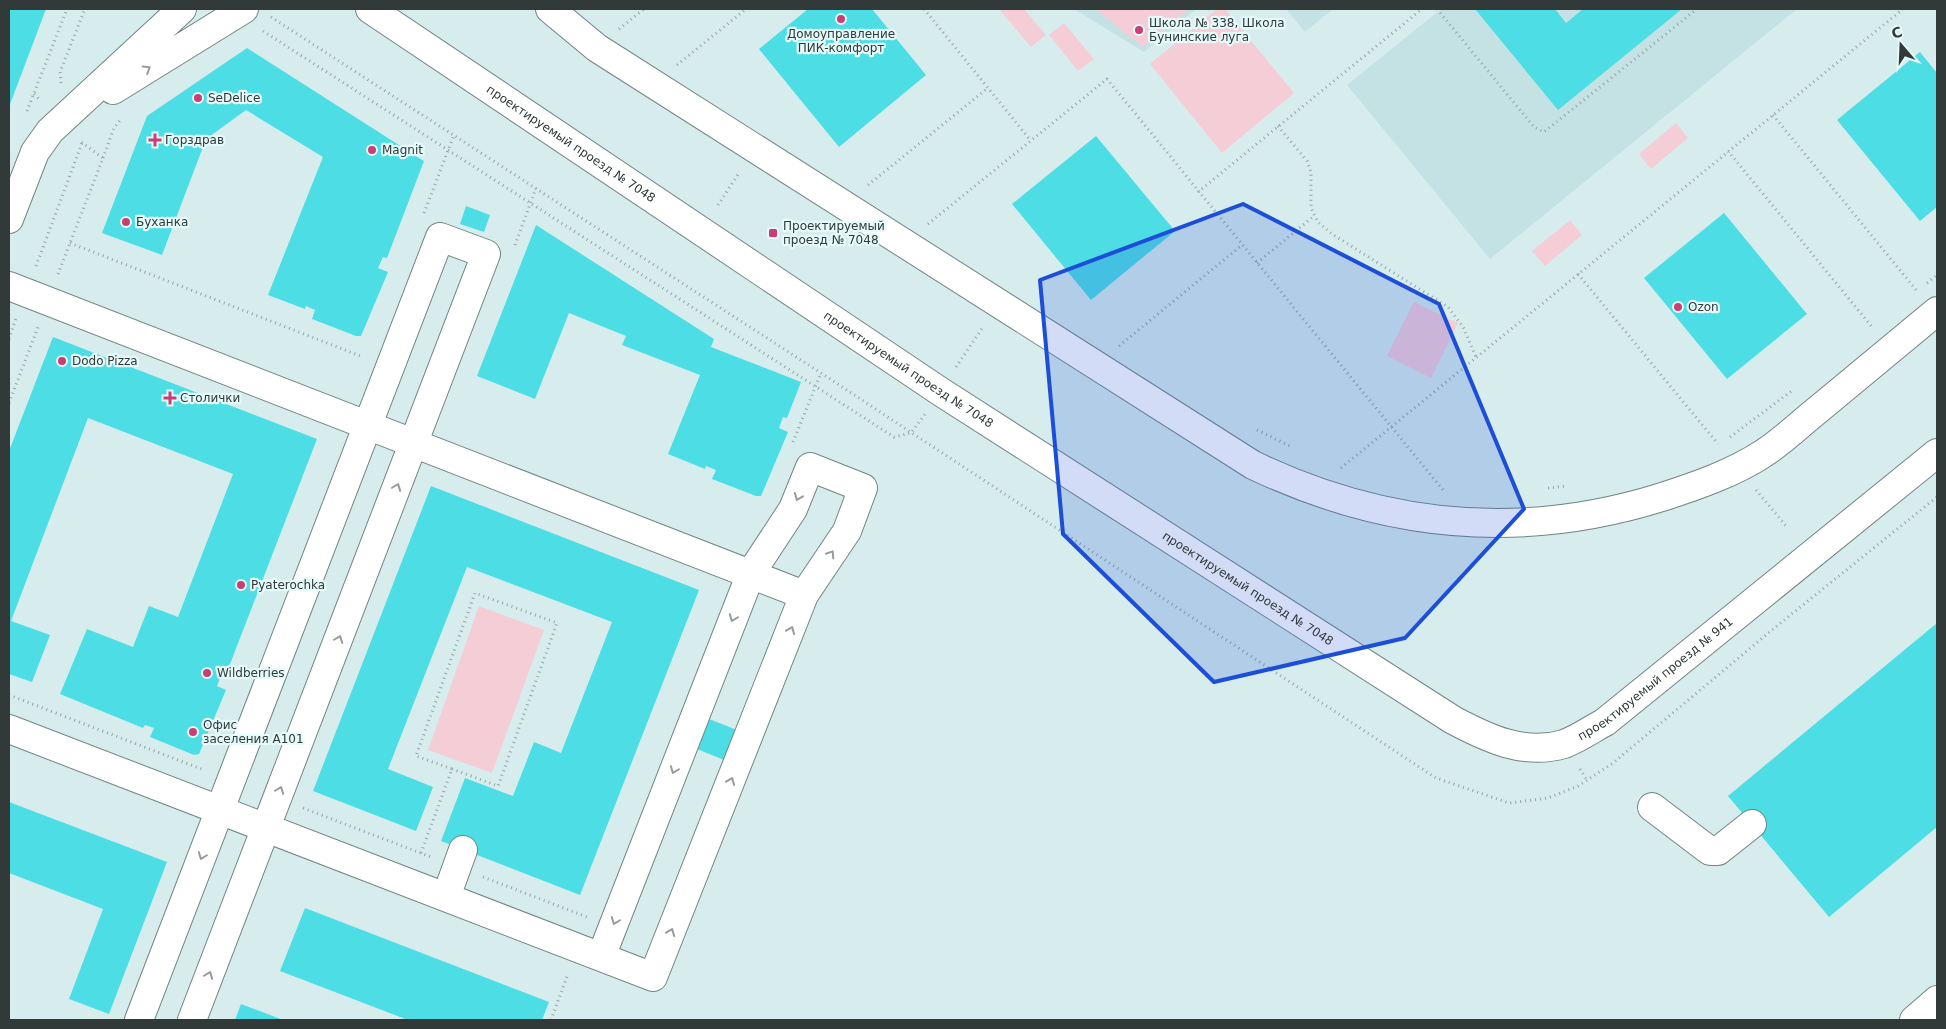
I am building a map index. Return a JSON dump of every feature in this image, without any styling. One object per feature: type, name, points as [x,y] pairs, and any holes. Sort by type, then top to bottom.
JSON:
[{"type":"street","points":[[9,219],[35,152],[182,9]]},
{"type":"street","name":"проектируемый проезд № 7048","points":[[370,9],[941,392],[1453,720]]},
{"type":"street","points":[[550,9],[605,53],[1252,465],[1287,481],[1371,509],[1429,520],[1479,524],[1527,523],[1583,517],[1632,507],[1688,489],[1764,453],[1937,311]]},
{"type":"street","points":[[74,112],[248,12]]},
{"type":"street","points":[[139,1020],[440,237],[486,254],[192,1020]]},
{"type":"street","points":[[28,293],[804,595]]},
{"type":"street","name":"проектируемый проезд № 941","points":[[1453,720],[1485,738],[1534,749],[1564,744],[1605,722],[1937,453]]},
{"type":"street","points":[[9,729],[446,897],[601,957],[653,977],[804,595],[846,531],[863,488],[810,467],[793,509],[751,573],[601,957]]},
{"type":"street","points":[[1652,807],[1710,851],[1718,851],[1752,824]]},
{"type":"street","points":[[446,897],[460,859]]},
{"type":"street","points":[[1914,1020],[1937,1000]]},
{"type":"path","points":[[27,112],[67,9]]},
{"type":"path","points":[[9,403],[28,293],[70,243],[102,158],[82,143],[74,112],[62,87],[60,72],[85,9]]},
{"type":"path","points":[[625,36],[617,30],[644,9]]},
{"type":"path","points":[[683,72],[675,67],[746,9]]},
{"type":"path","points":[[924,9],[1031,141]]},
{"type":"path","points":[[1198,192],[1422,9]]},
{"type":"path","points":[[1437,9],[1534,127],[1544,132],[1697,9]]},
{"type":"path","points":[[1341,468],[1903,9]]},
{"type":"path","points":[[248,12],[894,437],[911,433]]},
{"type":"path","points":[[248,12],[911,433],[1436,778],[1509,803],[1555,795],[1578,786],[1612,763],[1778,625],[1937,497]]},
{"type":"path","points":[[927,225],[1106,79],[1445,493],[1436,490]]},
{"type":"path","points":[[874,192],[866,187],[988,88]]},
{"type":"path","points":[[9,339],[90,125],[89,119],[74,112]]},
{"type":"path","points":[[1773,115],[1917,291]]},
{"type":"path","points":[[1278,126],[1309,166],[1311,180],[1310,196],[1314,216],[1318,222],[1332,234],[1448,307],[1464,327],[1476,357]]},
{"type":"path","points":[[1728,152],[1872,328]]},
{"type":"path","points":[[1257,263],[1314,216]]},
{"type":"path","points":[[919,220],[935,230]]},
{"type":"path","points":[[70,243],[368,359]]},
{"type":"path","points":[[1119,346],[1242,245]]},
{"type":"path","points":[[1578,274],[1719,445]]},
{"type":"path","points":[[1910,297],[1937,275]]},
{"type":"path","points":[[1866,333],[1880,322]]},
{"type":"path","points":[[1111,340],[1128,351]]},
{"type":"path","points":[[1711,448],[1719,445],[1795,388]]},
{"type":"path","points":[[1251,427],[1293,448]]},
{"type":"path","points":[[1333,464],[1350,470]]},
{"type":"path","points":[[1737,467],[1786,526]]},
{"type":"path","points":[[1538,490],[1577,484]]},
{"type":"path","points":[[475,593],[557,623],[498,786],[452,770],[416,756],[475,593]]},
{"type":"path","points":[[9,695],[231,780]]},
{"type":"path","points":[[421,853],[452,770]]},
{"type":"path","points":[[277,798],[421,853],[460,859],[613,927]]},
{"type":"highlighted area","points":[[1243,204],[1439,304],[1524,509],[1405,638],[1214,682],[1063,534],[1040,280]]},
{"type":"shaded area","points":[[999,9],[1024,9],[1046,35],[1031,47]]},
{"type":"shaded area","name":"Школа № 338, Школа Бунинские луга","points":[[1074,9],[1196,9],[1144,52]]},
{"type":"shaded area","name":"Школа № 338, Школа Бунинские луга","points":[[1095,9],[1189,9],[1143,47]]},
{"type":"shaded area","points":[[1217,9],[1225,9],[1294,93],[1222,153],[1150,64]]},
{"type":"shaded area","name":"Школа № 338, Школа Бунинские луга","points":[[1286,9],[1333,9],[1305,32]]},
{"type":"shaded area","points":[[1441,9],[1797,9],[1490,259],[1347,85]]},
{"type":"shaded area","points":[[1064,23],[1094,59],[1078,71],[1049,35]]},
{"type":"shaded area","points":[[1676,123],[1688,138],[1651,169],[1639,154]]},
{"type":"shaded area","points":[[1570,220],[1582,235],[1545,266],[1532,251]]},
{"type":"shaded area","points":[[1414,302],[1458,323],[1431,378],[1387,356]]},
{"type":"shaded area","points":[[479,606],[544,630],[492,773],[428,750]]},
{"type":"building","points":[[9,9],[46,9],[9,107]]},
{"type":"building","points":[[808,9],[872,9],[926,75],[839,147],[759,49]]},
{"type":"building","points":[[1475,9],[1555,9],[1566,23],[1583,9],[1682,9],[1558,110]]},
{"type":"building","points":[[247,48],[424,161],[387,258],[383,257],[378,268],[388,272],[361,336],[356,336],[312,319],[315,310],[306,306],[305,309],[268,295],[323,157],[246,110],[206,139],[162,255],[102,233],[147,116]]},
{"type":"building","points":[[1920,52],[1937,73],[1937,207],[1920,221],[1837,120]]},
{"type":"building","points":[[1096,136],[1175,231],[1091,300],[1012,204]]},
{"type":"building","points":[[466,206],[490,215],[484,232],[460,224]]},
{"type":"building","points":[[1724,213],[1807,314],[1727,379],[1644,278]]},
{"type":"building","points":[[536,225],[714,339],[711,347],[801,382],[787,418],[783,417],[779,428],[788,432],[761,496],[756,496],[712,479],[716,470],[706,466],[705,469],[668,454],[700,375],[622,345],[626,336],[569,313],[535,399],[477,376]]},
{"type":"building","points":[[53,337],[317,439],[225,677],[221,676],[217,686],[226,690],[199,754],[194,755],[150,737],[154,728],[145,725],[143,728],[60,694],[87,629],[133,647],[149,606],[178,617],[233,474],[88,418],[11,621],[50,635],[32,682],[9,674],[9,451]]},
{"type":"building","points":[[431,486],[699,590],[580,895],[441,841],[465,778],[513,796],[534,742],[561,753],[612,622],[467,567],[388,769],[433,787],[416,831],[313,791]]},
{"type":"building","points":[[1937,623],[1937,827],[1829,917],[1728,796]]},
{"type":"building","points":[[709,719],[737,730],[724,760],[697,749]]},
{"type":"building","points":[[9,802],[167,862],[109,1014],[69,999],[103,909],[9,873]]},
{"type":"building","points":[[305,908],[549,1002],[542,1020],[408,1020],[280,971]]},
{"type":"building","points":[[241,1004],[265,1013],[283,1020],[235,1020]]},
{"type":"place","name":"Домоуправление ПИК-комфорт","points":[[841,19]]},
{"type":"place","name":"Школа № 338, Школа Бунинские луга","points":[[1139,30]]},
{"type":"place","name":"SeDelice","points":[[198,98]]},
{"type":"place","name":"Горздрав","points":[[155,140]]},
{"type":"place","name":"Magnit","points":[[372,150]]},
{"type":"place","name":"Буханка","points":[[126,222]]},
{"type":"place","name":"Проектируемый проезд № 7048","points":[[773,233]]},
{"type":"place","name":"Ozon","points":[[1678,307]]},
{"type":"place","name":"Dodo Pizza","points":[[62,361]]},
{"type":"place","name":"Столички","points":[[170,398]]},
{"type":"place","name":"Pyaterochka","points":[[241,585]]},
{"type":"place","name":"Wildberries","points":[[207,673]]},
{"type":"place","name":"Офис заселения А101","points":[[193,732]]}]
